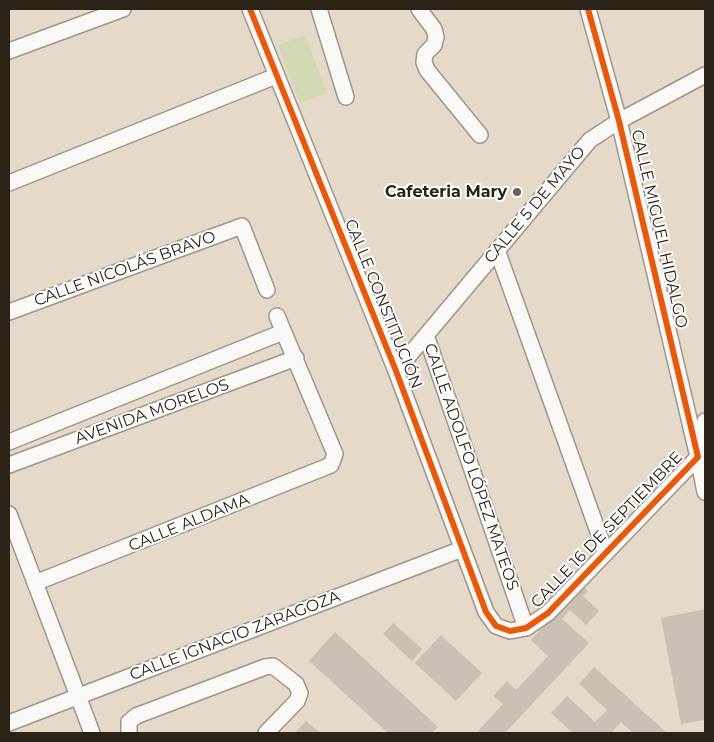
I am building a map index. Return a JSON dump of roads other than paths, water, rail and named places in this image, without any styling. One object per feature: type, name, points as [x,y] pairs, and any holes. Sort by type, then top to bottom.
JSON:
[{"type":"street","points":[[9,51],[123,9]]},
{"type":"street","name":"CALLE CONSTITUCIÓN","points":[[250,9],[396,370],[486,612]]},
{"type":"street","points":[[319,9],[346,97]]},
{"type":"street","points":[[419,9],[434,29],[436,37],[434,45],[425,54],[424,62],[427,70],[480,135]]},
{"type":"street","name":"CALLE MIGUEL HIDALGO","points":[[588,9],[620,121],[705,492]]},
{"type":"street","name":"CALLE 5 DE MAYO","points":[[396,370],[590,140],[620,121],[705,75]]},
{"type":"street","points":[[9,183],[276,76]]},
{"type":"street","name":"CALLE NICOLÁS BRAVO","points":[[9,312],[242,226],[267,290]]},
{"type":"street","points":[[497,250],[606,551]]},
{"type":"street","points":[[277,316],[296,358]]},
{"type":"street","name":"AVENIDA MORELOS","points":[[9,442],[283,332]]},
{"type":"street","name":"CALLE ADOLFO LÓPEZ MATEOS","points":[[426,335],[526,628]]},
{"type":"street","name":"AVENIDA MORELOS","points":[[9,465],[296,358]]},
{"type":"street","name":"CALLE ALDAMA","points":[[35,584],[325,469],[330,465],[335,454],[296,358]]},
{"type":"street","points":[[698,457],[705,421]]},
{"type":"street","name":"CALLE 16 DE SEPTIEMBRE","points":[[486,612],[496,626],[510,631],[526,628],[548,613],[698,457]]},
{"type":"street","points":[[9,514],[92,733]]},
{"type":"street","name":"CALLE IGNACIO ZARAGOZA","points":[[9,723],[462,549]]},
{"type":"street","points":[[129,733],[129,722],[136,716],[265,667],[273,666],[277,667],[296,684],[300,693],[298,701],[266,733]]},
{"type":"place","name":"Cafeteria Mary","points":[[517,192]]}]
